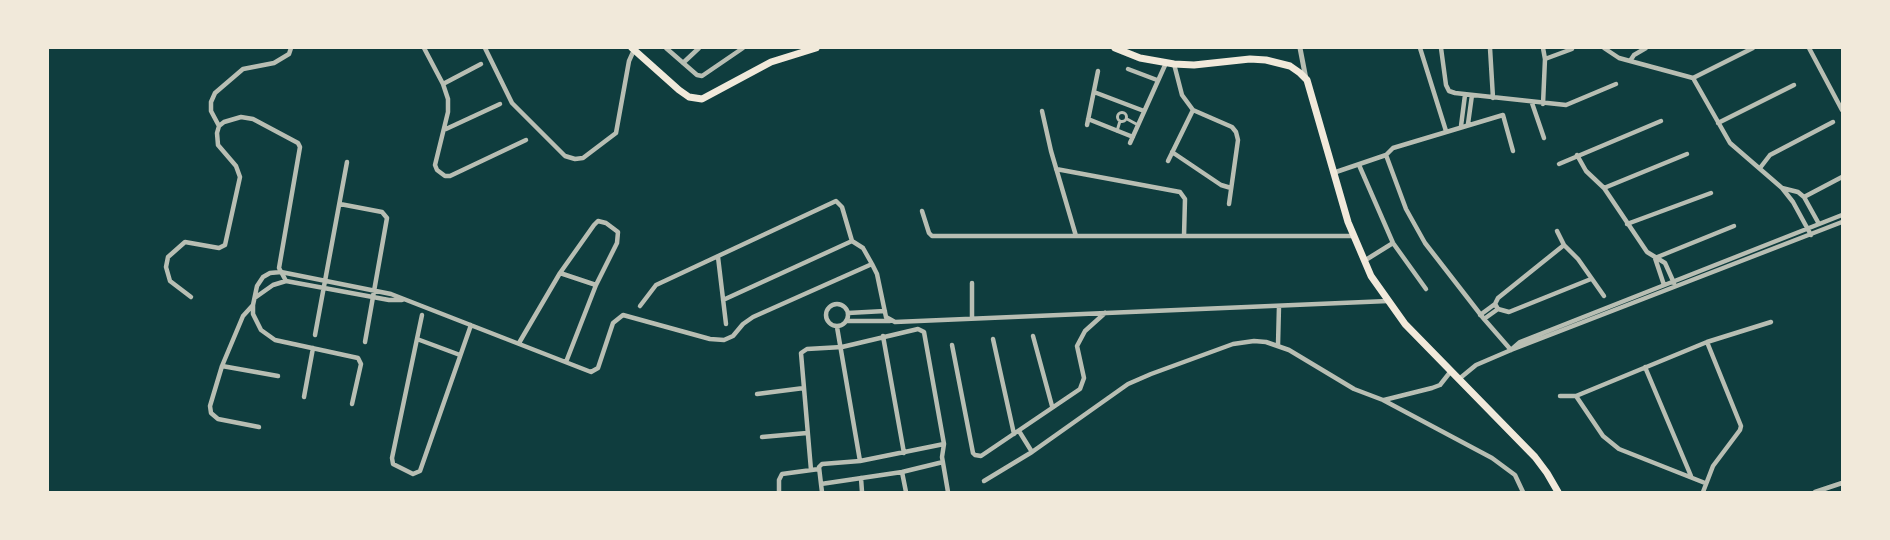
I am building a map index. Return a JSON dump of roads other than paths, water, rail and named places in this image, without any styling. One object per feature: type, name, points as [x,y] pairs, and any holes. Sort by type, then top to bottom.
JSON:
[{"type":"main road","points":[[633,48],[679,90],[689,97],[702,99],[771,62],[816,48]]},
{"type":"main road","points":[[1115,48],[1140,58],[1174,64],[1194,65],[1250,59],[1266,60],[1290,66],[1307,80],[1333,173],[1354,236],[1364,261],[1388,301],[1405,324],[1535,457],[1548,472],[1558,492]]},
{"type":"street","points":[[219,126],[211,112],[211,102],[215,93],[243,69],[274,64],[289,54],[291,48]]},
{"type":"street","points":[[424,48],[443,84],[448,99],[446,129],[435,165],[445,176],[450,176],[526,140]]},
{"type":"street","points":[[485,48],[512,103],[565,156],[575,159],[582,158],[616,133],[633,48]]},
{"type":"street","points":[[666,48],[697,75],[704,76],[743,48]]},
{"type":"street","points":[[683,63],[699,48]]},
{"type":"street","points":[[1300,48],[1307,80]]},
{"type":"street","points":[[1420,48],[1446,131]]},
{"type":"street","points":[[1441,48],[1446,85],[1449,91],[1532,103],[1566,105],[1616,84]]},
{"type":"street","points":[[1490,48],[1493,98]]},
{"type":"street","points":[[1543,48],[1545,58],[1543,104]]},
{"type":"street","points":[[1604,48],[1619,58],[1693,78],[1753,48]]},
{"type":"street","points":[[1630,61],[1634,55],[1646,48]]},
{"type":"street","points":[[1809,48],[1842,110]]},
{"type":"street","points":[[1545,58],[1572,49]]},
{"type":"street","points":[[1130,143],[1166,63]]},
{"type":"street","points":[[443,84],[481,64]]},
{"type":"street","points":[[1174,64],[1182,95],[1193,110],[1232,127],[1236,132],[1238,140],[1229,204]]},
{"type":"street","points":[[1128,69],[1157,80]]},
{"type":"street","points":[[1087,125],[1098,70]]},
{"type":"street","points":[[1693,78],[1730,142],[1782,188],[1793,202],[1810,235]]},
{"type":"street","points":[[1718,123],[1794,86]]},
{"type":"street","points":[[1094,92],[1144,111]]},
{"type":"street","points":[[1461,126],[1465,94]]},
{"type":"street","points":[[1468,124],[1472,95]]},
{"type":"street","points":[[1532,103],[1544,138]]},
{"type":"street","points":[[446,129],[500,104]]},
{"type":"street","points":[[1126,104],[1124,113],[1127,119],[1138,125]]},
{"type":"street","points":[[1168,162],[1193,110]]},
{"type":"street","points":[[1042,111],[1056,169],[1076,236]]},
{"type":"street","points":[[1117,131],[1120,121],[1119,115],[1124,113]]},
{"type":"street","points":[[1333,173],[1386,155],[1393,148],[1461,126],[1503,115],[1513,152]]},
{"type":"street","points":[[191,297],[170,280],[166,262],[168,257],[185,242],[219,248],[225,245],[240,177],[236,166],[218,145],[216,136],[219,126],[232,119],[241,117],[253,119],[298,142],[300,147],[279,268],[286,281]]},
{"type":"street","points":[[1088,119],[1133,137]]},
{"type":"street","points":[[1120,121],[1127,119]]},
{"type":"street","points":[[1559,164],[1661,121]]},
{"type":"street","points":[[1760,168],[1770,155],[1833,122]]},
{"type":"street","points":[[1172,152],[1221,185],[1231,188]]},
{"type":"street","points":[[1604,188],[1687,154]]},
{"type":"street","points":[[1386,155],[1412,222],[1436,258],[1484,320],[1511,350]]},
{"type":"street","points":[[1577,155],[1586,171],[1604,188],[1647,252],[1654,258],[1665,262],[1676,287]]},
{"type":"street","points":[[315,335],[347,162]]},
{"type":"street","points":[[1359,165],[1393,243],[1426,289]]},
{"type":"street","points":[[1056,169],[1180,192],[1184,198],[1184,236]]},
{"type":"street","points":[[1804,197],[1842,177]]},
{"type":"street","points":[[1782,188],[1798,192],[1804,197],[1822,230]]},
{"type":"street","points":[[1627,224],[1711,193]]},
{"type":"street","points":[[640,306],[656,285],[836,201],[842,207],[852,242],[863,248],[877,274],[885,312],[890,321]]},
{"type":"street","points":[[340,204],[382,212],[386,216],[365,342]]},
{"type":"street","points":[[922,211],[929,234],[932,236],[1354,236]]},
{"type":"street","points":[[1511,350],[1520,342],[1842,215]]},
{"type":"street","points":[[519,343],[560,273],[594,225],[598,222],[606,223],[615,228],[618,236],[617,243],[596,285],[566,362]]},
{"type":"street","points":[[1459,379],[1476,365],[1511,350],[1842,222]]},
{"type":"street","points":[[1654,258],[1734,226]]},
{"type":"street","points":[[1556,231],[1604,296]]},
{"type":"street","points":[[723,300],[852,242]]},
{"type":"street","points":[[1364,261],[1393,243]]},
{"type":"street","points":[[1480,314],[1495,304],[1498,298],[1564,244]]},
{"type":"street","points":[[718,257],[726,324]]},
{"type":"street","points":[[1654,258],[1666,291]]},
{"type":"street","points":[[352,404],[361,367],[360,360],[354,356],[284,343],[267,336],[256,322],[253,305],[257,286],[270,273],[281,272],[391,294],[595,372],[601,362],[613,323],[623,315],[710,340],[724,340],[733,336],[743,324],[753,317],[872,264]]},
{"type":"street","points":[[560,273],[596,285]]},
{"type":"street","points":[[1495,304],[1498,309],[1509,312],[1591,279]]},
{"type":"street","points":[[255,297],[273,284],[286,281],[389,300],[403,300]]},
{"type":"street","points":[[972,283],[972,318]]},
{"type":"street","points":[[837,327],[847,321],[972,318],[1388,301]]},
{"type":"street","points":[[253,305],[242,316],[222,366],[210,406],[213,416],[220,420],[259,427]]},
{"type":"street","points":[[847,321],[848,313],[842,305],[832,305],[825,313],[827,322],[837,327],[842,347],[860,460]]},
{"type":"street","points":[[1278,345],[1279,306]]},
{"type":"street","points":[[1484,320],[1498,309]]},
{"type":"street","points":[[848,313],[885,312]]},
{"type":"street","points":[[952,345],[975,456],[981,456],[1082,386],[1084,378],[1077,346],[1080,338],[1105,313]]},
{"type":"street","points":[[422,315],[392,458],[393,464],[413,474],[420,471],[471,325]]},
{"type":"street","points":[[1560,396],[1576,396],[1707,342],[1771,322]]},
{"type":"street","points":[[811,470],[801,356],[803,350],[842,347],[915,329],[924,332],[944,444],[943,462],[948,492]]},
{"type":"street","points":[[883,336],[904,453]]},
{"type":"street","points":[[1034,336],[1052,406]]},
{"type":"street","points":[[417,339],[460,354]]},
{"type":"street","points":[[993,339],[1016,433],[1032,452]]},
{"type":"street","points":[[984,481],[1032,452],[1121,388],[1151,374],[1233,344],[1254,341],[1278,345],[1354,389],[1383,400],[1492,458],[1515,475],[1523,492]]},
{"type":"street","points":[[1703,492],[1713,466],[1741,426],[1707,342]]},
{"type":"street","points":[[304,397],[313,348]]},
{"type":"street","points":[[222,366],[278,376]]},
{"type":"street","points":[[1645,367],[1691,476]]},
{"type":"street","points":[[1383,400],[1440,385],[1451,371]]},
{"type":"street","points":[[757,394],[804,388]]},
{"type":"street","points":[[1576,396],[1603,436],[1619,449],[1705,483]]},
{"type":"street","points":[[762,437],[807,433]]},
{"type":"street","points":[[822,492],[819,469],[822,464],[904,453],[944,444]]},
{"type":"street","points":[[821,484],[902,472],[943,462]]},
{"type":"street","points":[[779,492],[778,480],[782,474],[819,469]]},
{"type":"street","points":[[902,472],[906,492]]},
{"type":"street","points":[[861,478],[862,492]]},
{"type":"street","points":[[1815,492],[1842,483]]}]
